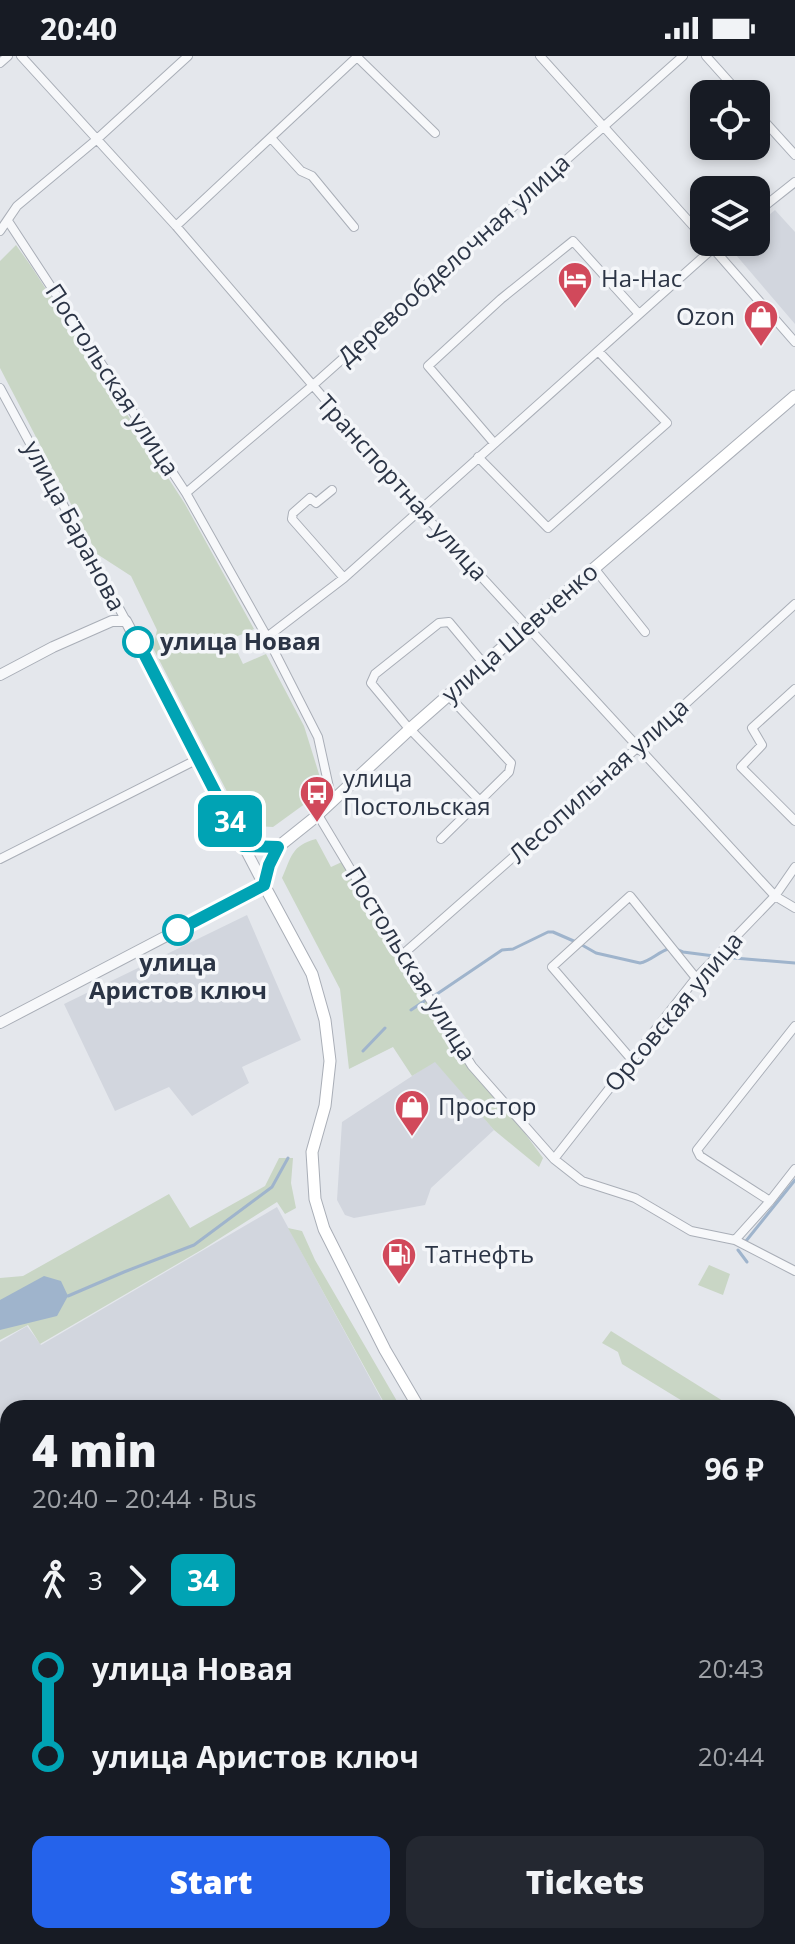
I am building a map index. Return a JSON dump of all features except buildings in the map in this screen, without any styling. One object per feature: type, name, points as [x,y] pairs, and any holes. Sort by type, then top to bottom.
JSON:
[{"type":"main road","name":"улица Шевченко","points":[[278,847],[318,815],[527,626],[795,396]]},
{"type":"main road","points":[[278,847],[264,885],[312,974],[325,1020],[330,1061],[325,1106],[312,1152],[315,1199],[324,1229],[385,1350],[414,1400]]},
{"type":"street","points":[[0,63],[8,56]]},
{"type":"street","name":"Транспортная улица","points":[[21,56],[176,226],[420,510],[775,896],[795,908]]},
{"type":"street","points":[[0,231],[17,206],[96,140],[188,56]]},
{"type":"street","points":[[540,56],[690,220]]},
{"type":"street","name":"Деревообделочная улица","points":[[186,493],[312,386],[683,56]]},
{"type":"street","points":[[706,56],[727,80]]},
{"type":"street","points":[[176,226],[357,57],[435,133]]},
{"type":"street","points":[[770,127],[795,155]]},
{"type":"street","points":[[271,138],[301,171],[312,176],[354,227]]},
{"type":"street","points":[[770,202],[795,182]]},
{"type":"street","name":"Постольская улица","points":[[8,221],[186,493],[267,637],[318,737],[332,801]]},
{"type":"street","points":[[494,443],[428,366],[501,299],[573,241],[639,314]]},
{"type":"street","points":[[267,637],[344,578],[639,314],[698,256]]},
{"type":"street","points":[[722,256],[795,342]]},
{"type":"street","points":[[478,457],[548,528],[667,423],[598,351]]},
{"type":"street","name":"улица Баранова","points":[[0,388],[126,621]]},
{"type":"street","points":[[332,490],[316,503],[310,498],[293,513],[292,519],[344,578]]},
{"type":"street","points":[[594,568],[645,632]]},
{"type":"street","name":"Лесопильная улица","points":[[402,955],[795,604]]},
{"type":"street","points":[[0,675],[112,621],[126,621],[264,885],[0,1023]]},
{"type":"street","points":[[479,800],[410,729],[371,683],[375,674],[439,623],[449,622],[484,664]]},
{"type":"street","points":[[795,689],[752,728],[762,745],[741,767],[795,821]]},
{"type":"street","points":[[441,839],[509,772],[511,763],[448,695]]},
{"type":"street","points":[[0,859],[198,759]]},
{"type":"street","name":"Постольская улица","points":[[318,815],[472,1066],[554,1159],[582,1181],[635,1198],[691,1231],[735,1240],[795,1271]]},
{"type":"street","points":[[243,846],[278,847]]},
{"type":"street","name":"Орсовская улица","points":[[554,1159],[696,978],[775,896],[795,867]]},
{"type":"street","points":[[632,1060],[552,967],[630,896],[696,978]]},
{"type":"street","points":[[770,1201],[700,1156],[697,1150],[795,1026]]},
{"type":"street","points":[[735,1240],[795,1169]]},
{"type":"shaded area","points":[[775,210],[795,232],[795,324],[737,256],[770,256],[770,214]]},
{"type":"shaded area","points":[[247,915],[301,1040],[242,1067],[249,1083],[192,1116],[169,1087],[115,1111],[64,1004]]},
{"type":"shaded area","points":[[435,1061],[494,1130],[431,1188],[425,1205],[354,1218],[345,1215],[337,1200],[342,1122]]},
{"type":"shaded area","points":[[277,1207],[382,1400],[0,1400],[0,1342],[27,1326],[41,1345]]},
{"type":"green space","points":[[16,245],[185,504],[254,629],[231,639],[243,664],[266,654],[304,726],[324,790],[273,827],[253,826],[239,815],[153,648],[157,630],[131,576],[97,554],[0,368],[0,261]]},
{"type":"green space","points":[[316,839],[331,867],[344,861],[442,1020],[543,1158],[539,1167],[494,1130],[435,1062],[412,1076],[393,1047],[349,1069],[340,989],[282,878],[297,849]]},
{"type":"green space","points":[[279,1158],[293,1158],[291,1183],[296,1208],[285,1214],[277,1202],[40,1344],[28,1325],[0,1340],[0,1278],[23,1276],[169,1194],[190,1228],[265,1186]]},
{"type":"green space","points":[[288,1228],[302,1231],[315,1260],[396,1400],[383,1400]]},
{"type":"green space","points":[[709,1265],[730,1274],[723,1295],[698,1285]]},
{"type":"green space","points":[[611,1331],[721,1400],[681,1400],[622,1364],[618,1352],[602,1343]]},
{"type":"water","points":[[44,1276],[61,1281],[68,1296],[57,1316],[0,1330],[0,1300]]},
{"type":"waterway","points":[[434,996],[502,950],[513,949],[548,932],[576,942]]},
{"type":"waterway","points":[[582,945],[596,953],[640,963],[671,948]]},
{"type":"waterway","points":[[678,950],[714,956]]},
{"type":"waterway","points":[[722,957],[795,963]]},
{"type":"waterway","points":[[411,1010],[426,1000]]},
{"type":"waterway","points":[[363,1051],[385,1028]]},
{"type":"waterway","points":[[68,1296],[194,1245],[272,1187],[288,1158]]},
{"type":"waterway","points":[[746,1241],[795,1180]]},
{"type":"waterway","points":[[738,1250],[747,1262]]},
{"type":"bus line","name":"34","points":[[138,642],[243,846],[278,847],[264,885],[178,930]]},
{"type":"place","name":"На-Нас","points":[[575,310]]},
{"type":"place","name":"Ozon","points":[[761,348]]},
{"type":"place","name":"улица Новая","points":[[138,642]]},
{"type":"place","name":"улица Постольская","points":[[317,824]]},
{"type":"place","name":"улица Аристов ключ","points":[[178,930]]},
{"type":"place","name":"Простор","points":[[412,1138]]},
{"type":"place","name":"Татнефть","points":[[399,1286]]}]
